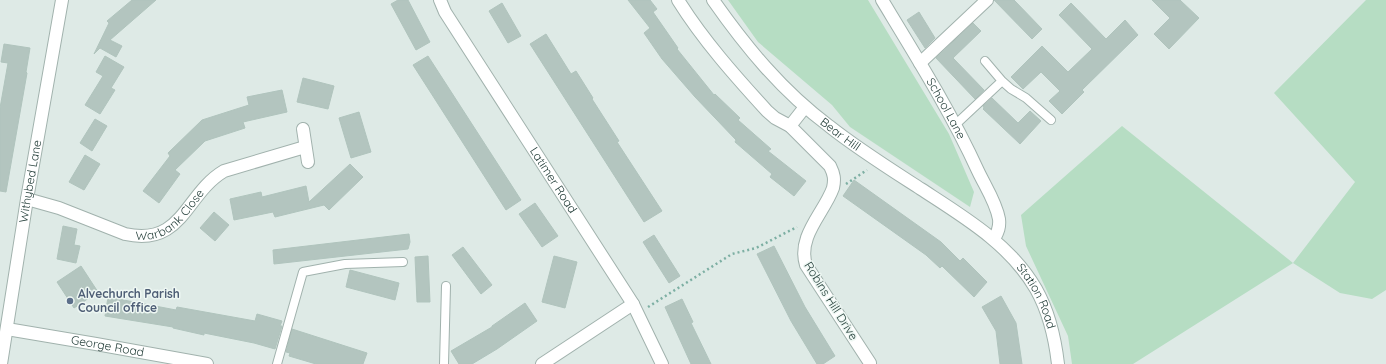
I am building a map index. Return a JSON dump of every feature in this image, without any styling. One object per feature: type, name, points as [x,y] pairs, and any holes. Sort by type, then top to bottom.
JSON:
[{"type":"street","name":"Withybed Lane","points":[[1,364],[62,0]]},
{"type":"street","name":"Latimer Road","points":[[440,0],[445,12],[636,308],[662,364]]},
{"type":"street","points":[[678,0],[710,45],[742,84],[767,111],[775,118],[790,126],[830,166],[834,173],[835,180],[831,194]]},
{"type":"street","name":"Bear Hill","points":[[712,0],[773,77],[805,107],[828,126],[879,162],[994,239]]},
{"type":"street","name":"School Lane","points":[[882,0],[955,125],[980,175],[998,217],[999,230],[994,239]]},
{"type":"street","points":[[920,63],[987,0]]},
{"type":"street","points":[[790,126],[805,107]]},
{"type":"street","points":[[303,129],[308,162]]},
{"type":"street","name":"Warbank Close","points":[[28,199],[59,208],[125,234],[135,236],[158,234],[170,228],[217,175],[224,171],[305,147]]},
{"type":"street","name":"Robins Hill Drive","points":[[831,194],[806,241],[804,254],[806,265],[870,363]]},
{"type":"street","name":"Station Road","points":[[994,239],[1013,258],[1036,289],[1048,317],[1056,346],[1058,364]]},
{"type":"street","points":[[542,364],[636,308]]},
{"type":"street","name":"George Road","points":[[7,329],[207,364]]},
{"type":"lane","points":[[985,61],[1002,81],[1011,89],[1026,98],[1051,120]]},
{"type":"lane","points":[[955,125],[1002,81]]},
{"type":"lane","points":[[277,364],[303,272],[345,264],[403,262]]},
{"type":"lane","points":[[444,364],[446,286]]},
{"type":"path","points":[[831,194],[879,162]]},
{"type":"path","points":[[636,308],[732,254],[756,248],[818,217]]},
{"type":"green space","points":[[728,0],[868,0],[949,134],[974,192],[970,207],[850,127],[832,105],[758,42]]},
{"type":"green space","points":[[1366,0],[1386,0],[1386,290],[1372,299],[1340,293],[1293,263],[1355,182],[1274,93]]},
{"type":"green space","points":[[1122,126],[1293,263],[1133,364],[1072,364],[1068,336],[1026,246],[1021,215]]},
{"type":"building","points":[[132,0],[156,0],[110,40],[122,46],[116,57],[100,48],[94,54],[109,23],[107,21]]},
{"type":"building","points":[[398,0],[408,0],[430,42],[416,50],[391,4]]},
{"type":"building","points":[[628,0],[650,0],[657,9],[653,12],[678,48],[677,49],[714,95],[715,94],[740,118],[738,120],[771,149],[768,151],[806,181],[794,196],[770,177],[772,174],[735,142],[736,140],[695,97],[662,59],[644,33],[650,28]]},
{"type":"building","points":[[994,0],[1014,0],[1042,29],[1032,39]]},
{"type":"building","points":[[1152,0],[1180,0],[1199,18],[1169,49],[1154,34],[1170,18]]},
{"type":"building","points":[[502,3],[521,36],[508,43],[489,11]]},
{"type":"building","points":[[1071,3],[1106,39],[1125,20],[1138,35],[1082,90],[1084,92],[1062,114],[1049,101],[1060,91],[1041,72],[1023,89],[1011,77],[1042,46],[1068,72],[1092,49],[1059,15]]},
{"type":"building","points":[[919,12],[935,38],[925,48],[907,20]]},
{"type":"building","points":[[973,23],[981,31],[953,58],[984,90],[975,99],[936,58]]},
{"type":"building","points":[[546,34],[571,74],[576,71],[619,141],[617,142],[662,211],[644,222],[530,44]]},
{"type":"building","points":[[4,44],[30,48],[6,192],[0,191],[0,108],[8,63],[1,62]]},
{"type":"building","points":[[105,56],[124,67],[111,88],[115,90],[100,114],[85,105],[103,76],[96,72]]},
{"type":"building","points":[[428,56],[521,200],[506,210],[413,65]]},
{"type":"building","points":[[303,78],[334,86],[328,109],[297,102]]},
{"type":"building","points":[[282,90],[287,112],[243,122],[245,128],[205,141],[175,170],[180,174],[159,203],[143,191],[170,156],[168,153],[202,120],[249,105],[247,97]]},
{"type":"building","points":[[992,98],[1018,123],[1030,111],[1041,121],[1020,144],[983,109],[983,106]]},
{"type":"building","points":[[359,112],[371,152],[351,158],[339,118]]},
{"type":"building","points":[[95,119],[107,126],[92,151],[80,143]]},
{"type":"building","points":[[85,155],[100,164],[84,190],[69,182]]},
{"type":"building","points":[[350,164],[363,177],[329,210],[324,205],[275,217],[273,212],[234,220],[230,199],[261,192],[262,197],[306,186],[309,202]]},
{"type":"building","points":[[854,180],[941,242],[960,261],[963,258],[987,282],[974,297],[942,266],[940,268],[926,255],[843,196]]},
{"type":"building","points":[[535,203],[558,236],[542,247],[519,214]]},
{"type":"building","points":[[214,212],[229,225],[215,241],[200,228]]},
{"type":"building","points":[[63,226],[77,229],[74,245],[80,246],[76,263],[57,259]]},
{"type":"building","points":[[409,234],[410,242],[408,249],[274,264],[273,250]]},
{"type":"building","points":[[654,235],[680,276],[669,283],[643,242]]},
{"type":"building","points":[[774,246],[805,307],[835,356],[823,364],[817,364],[791,321],[757,254]]},
{"type":"building","points":[[463,247],[492,285],[481,294],[452,255]]},
{"type":"building","points":[[428,256],[430,302],[417,302],[415,257]]},
{"type":"building","points":[[554,256],[577,262],[565,308],[542,302]]},
{"type":"building","points":[[81,266],[98,292],[74,308],[57,282]]},
{"type":"building","points":[[350,270],[399,283],[395,300],[346,287]]},
{"type":"building","points":[[1001,296],[1016,323],[1022,364],[1000,364],[996,331],[982,307]]},
{"type":"building","points":[[108,297],[176,310],[177,307],[255,321],[257,314],[282,321],[280,326],[282,326],[275,349],[254,343],[204,333],[204,335],[173,327],[105,316]]},
{"type":"building","points":[[682,299],[693,322],[691,323],[711,364],[691,364],[665,307]]},
{"type":"building","points":[[525,303],[537,321],[497,349],[472,364],[459,364],[451,351],[492,327]]},
{"type":"building","points":[[292,329],[367,353],[363,364],[316,364],[289,356],[290,353],[286,352]]},
{"type":"place","name":"Alvechurch Parish Council office","points":[[70,301]]}]
